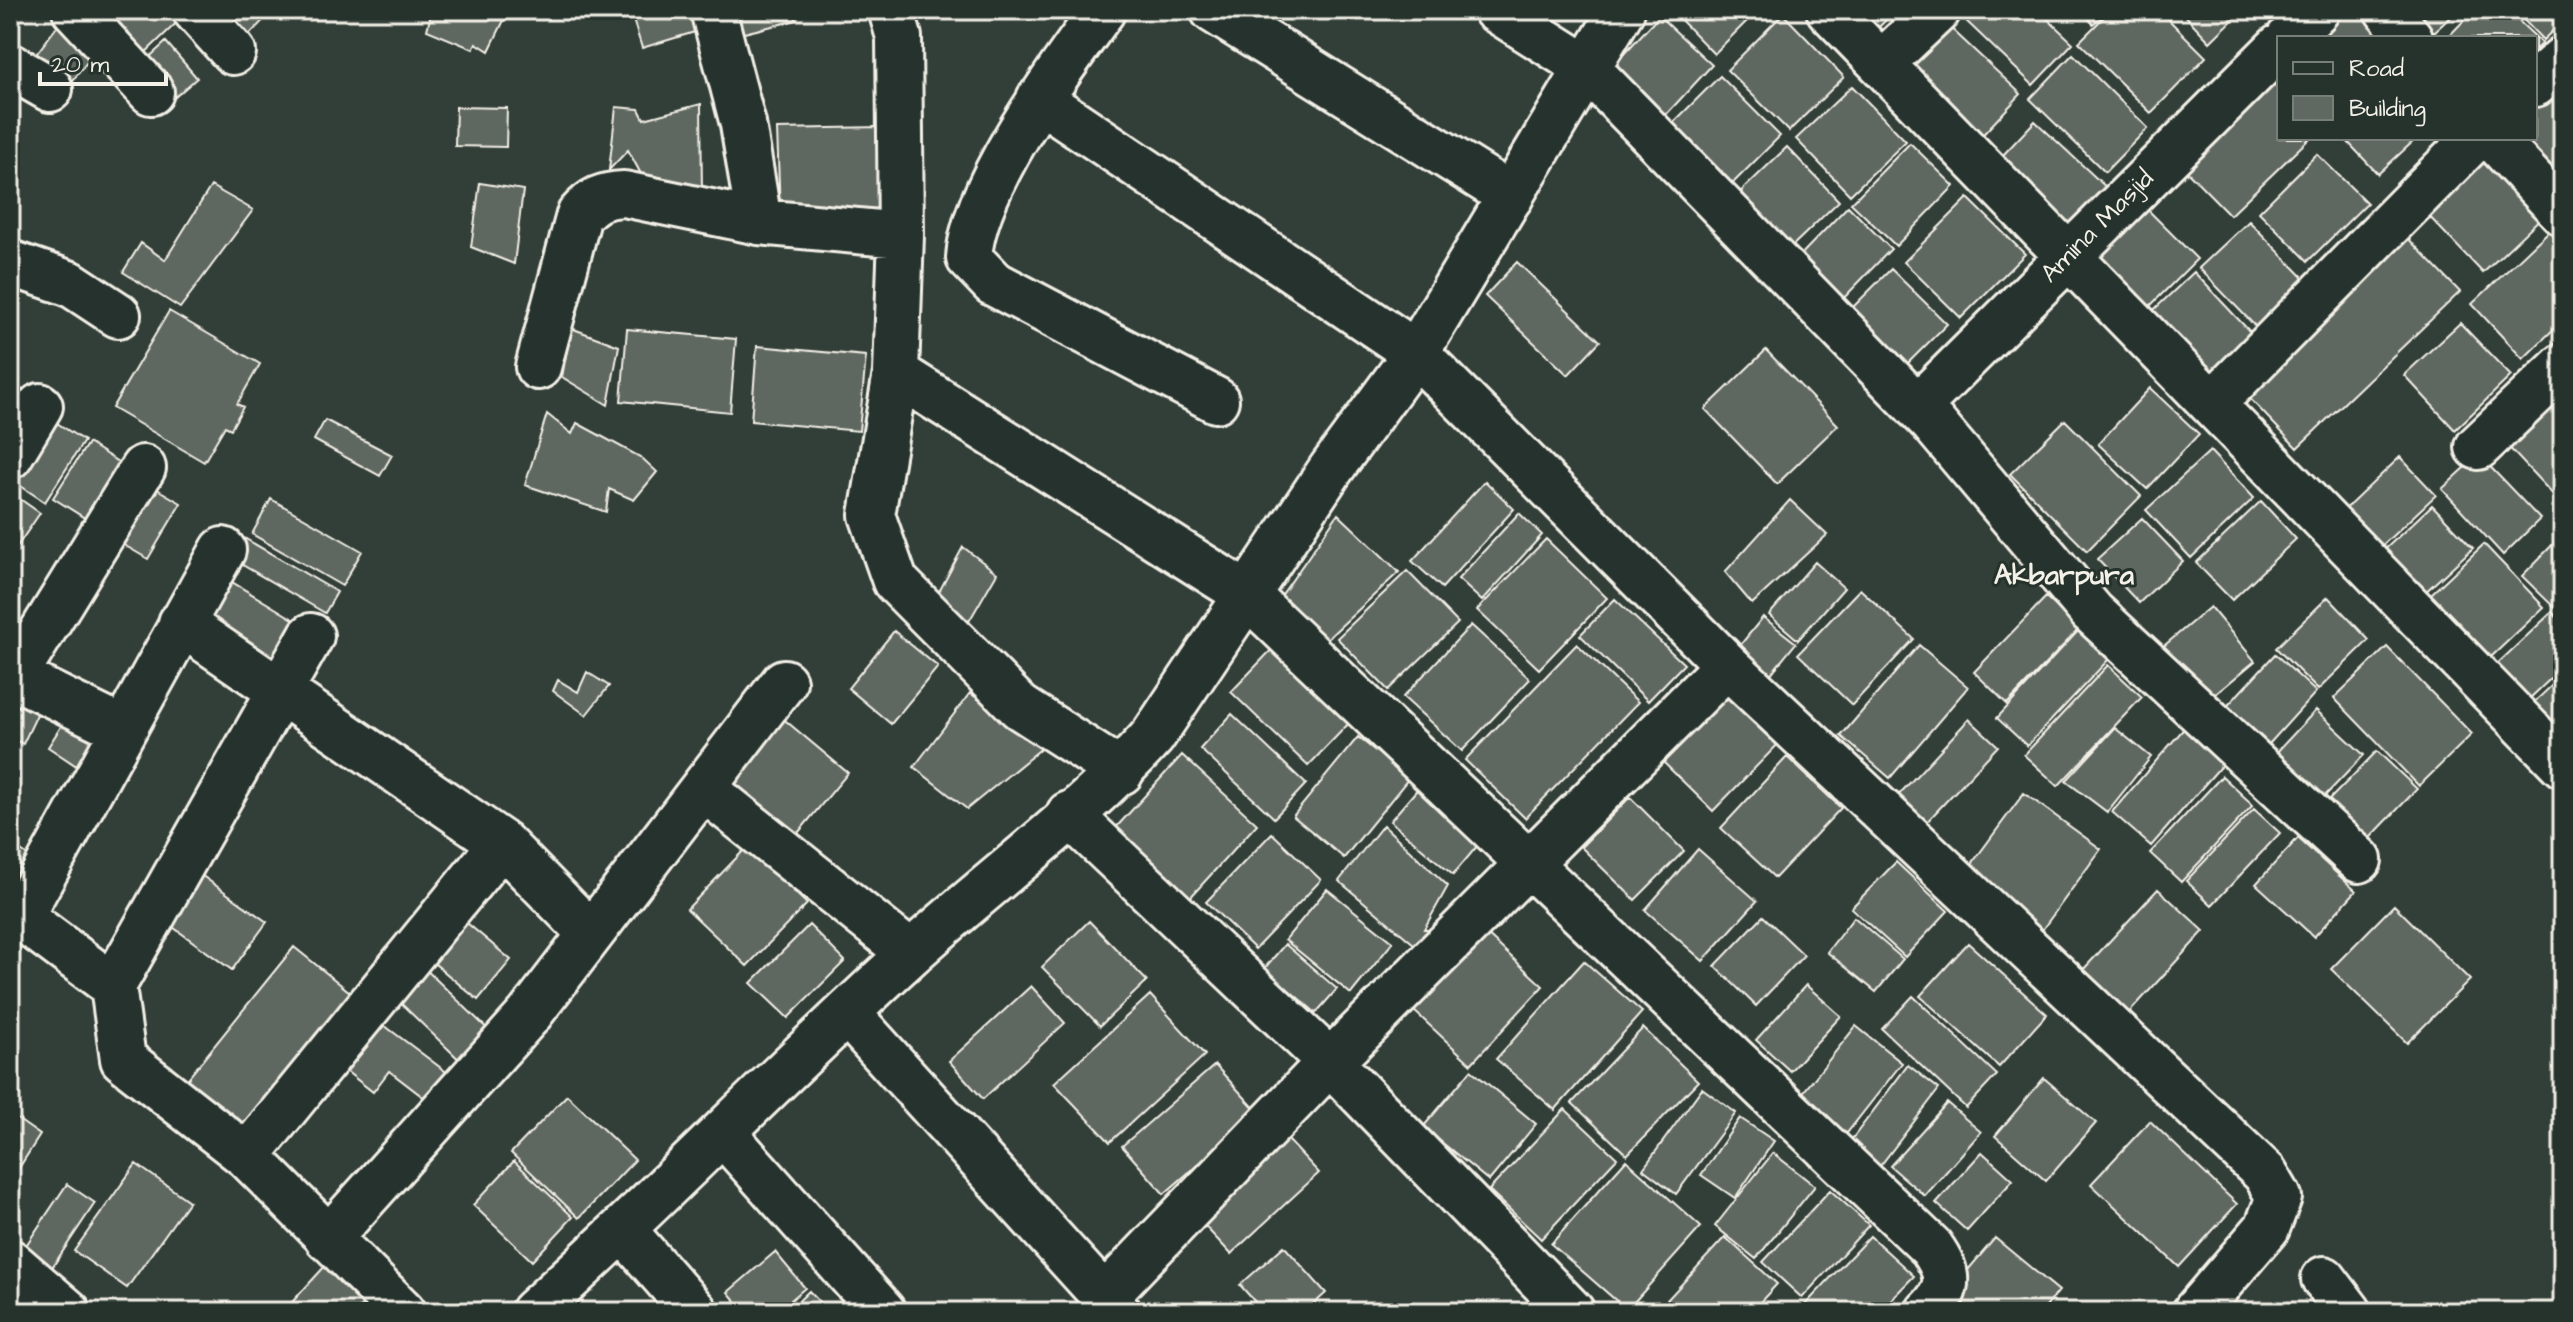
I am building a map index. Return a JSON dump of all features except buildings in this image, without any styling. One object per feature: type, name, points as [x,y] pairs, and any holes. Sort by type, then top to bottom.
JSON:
[{"type":"street","points":[[75,10],[151,92]]},
{"type":"street","points":[[195,10],[233,52]]},
{"type":"street","points":[[713,10],[743,124],[759,222]]},
{"type":"street","points":[[1103,10],[1039,99],[970,232],[969,258],[993,283],[1216,400]]},
{"type":"street","points":[[1213,10],[1511,196]]},
{"type":"street","points":[[1496,10],[1586,67],[1917,407],[2092,612],[2359,860]]},
{"type":"street","points":[[533,1312],[624,1231],[910,953],[1121,772],[1153,736],[1246,594],[1416,353],[1622,10]]},
{"type":"street","points":[[1829,10],[1883,62],[2066,256],[2563,765]]},
{"type":"street","points":[[1883,62],[1938,10]]},
{"type":"street","points":[[2291,36],[2317,10]]},
{"type":"street","points":[[2387,10],[2408,36]]},
{"type":"street","points":[[902,19],[901,235],[896,373],[872,515],[895,581],[1020,707],[1121,772]]},
{"type":"street","name":"Amina Masjid","points":[[1917,407],[2277,49]]},
{"type":"street","points":[[2537,82],[2563,59]]},
{"type":"street","points":[[10,66],[50,89]]},
{"type":"street","points":[[1039,99],[1416,353],[1727,665],[2265,1173],[2279,1197],[2267,1228],[2195,1312]]},
{"type":"street","points":[[2212,404],[2473,140]]},
{"type":"street","points":[[2495,140],[2563,213]]},
{"type":"street","points":[[538,367],[579,215],[590,202],[604,195],[624,194],[759,222],[901,235]]},
{"type":"street","points":[[10,263],[71,284],[118,315]]},
{"type":"street","points":[[2478,447],[2563,366]]},
{"type":"street","points":[[896,373],[1246,594],[1931,1247],[1946,1267],[1946,1285],[1928,1312]]},
{"type":"street","points":[[10,456],[40,406]]},
{"type":"street","points":[[122,729],[12,678],[143,468]]},
{"type":"street","points":[[113,986],[15,913],[223,550]]},
{"type":"street","points":[[181,623],[502,843],[591,934]]},
{"type":"street","points":[[311,636],[113,986],[123,1059],[247,1156],[403,1312]]},
{"type":"street","points":[[847,1013],[1112,1304],[1330,1062],[1727,665]]},
{"type":"street","points":[[328,1239],[529,1015],[784,682]]},
{"type":"street","points":[[703,788],[910,953]]},
{"type":"street","points":[[1069,814],[1330,1062],[1572,1312]]},
{"type":"street","points":[[247,1156],[502,843]]},
{"type":"street","points":[[724,1134],[883,1312]]},
{"type":"street","points":[[624,1231],[695,1312]]},
{"type":"street","points":[[10,1262],[68,1312]]},
{"type":"district","name":"Akbarpura","points":[[2064,575]]}]
